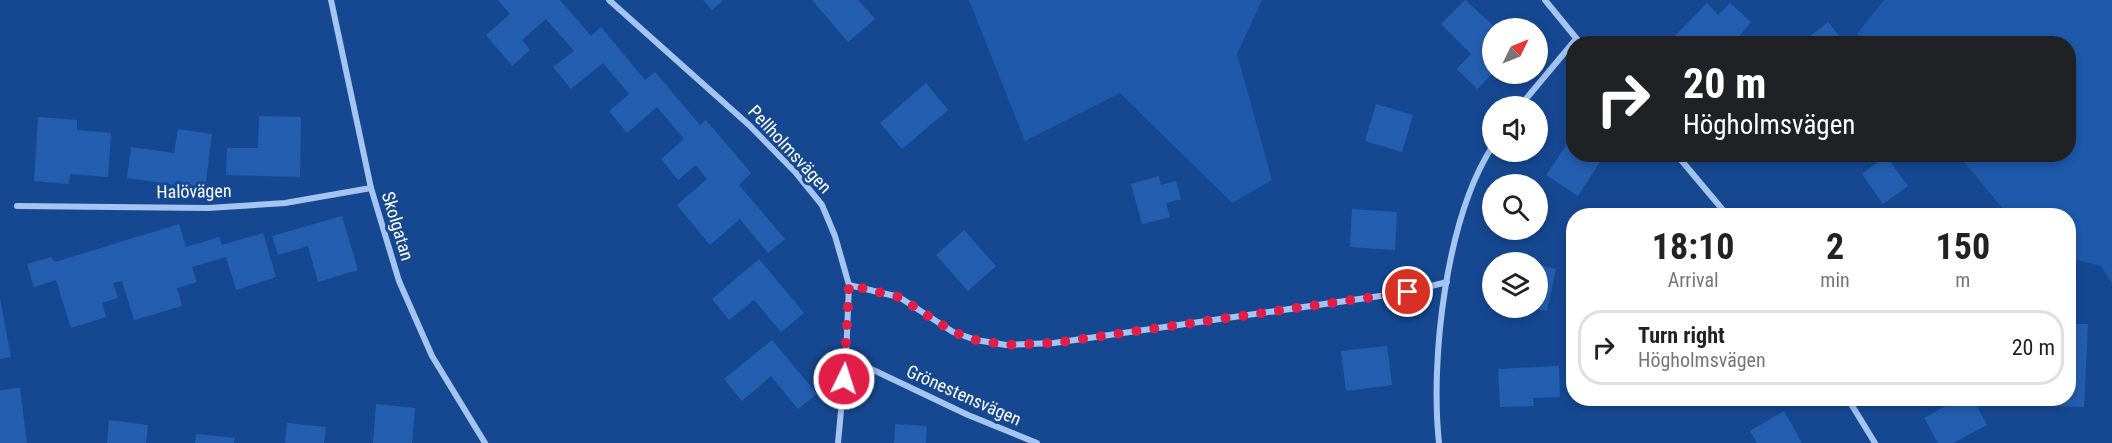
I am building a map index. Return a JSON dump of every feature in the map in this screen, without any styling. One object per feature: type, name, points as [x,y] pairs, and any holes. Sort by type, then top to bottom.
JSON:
[{"type":"street","name":"Skolgatan","points":[[331,0],[371,188],[399,281],[432,356],[485,443]]},
{"type":"street","name":"Pellholmsvägen","points":[[609,0],[749,125],[796,173],[822,205],[835,236],[849,285],[846,357],[838,443]]},
{"type":"street","points":[[1545,0],[1575,36]]},
{"type":"street","points":[[1529,96],[1566,55]]},
{"type":"street","points":[[1438,443],[1439,336],[1447,282],[1469,196],[1485,162]]},
{"type":"street","points":[[1683,162],[1721,208]]},
{"type":"street","name":"Halövägen","points":[[16,206],[208,208],[285,203],[371,188]]},
{"type":"street","points":[[849,285],[899,297],[953,332],[976,340],[1006,345],[1054,343],[1408,292],[1447,282]]},
{"type":"street","name":"Grönestensvägen","points":[[846,357],[968,415],[1037,443]]},
{"type":"street","points":[[1852,406],[1875,443]]},
{"type":"shaded area","points":[[969,0],[1262,0],[1237,54],[1272,180],[1232,203],[1120,93],[1025,141]]},
{"type":"shaded area","points":[[1884,0],[2112,0],[2112,283],[2101,266],[2076,260],[2076,208],[2002,208],[1964,162],[2076,162],[2076,36],[1859,36],[1857,34]]},
{"type":"building","points":[[498,0],[560,0],[591,36],[601,27],[645,80],[655,72],[700,125],[706,120],[751,173],[739,185],[785,239],[768,253],[740,219],[710,245],[677,205],[707,179],[696,165],[678,180],[661,159],[684,139],[657,107],[627,133],[609,111],[629,94],[603,63],[571,89],[553,67],[574,51],[546,19],[522,40],[530,50],[512,66],[486,35],[510,14]]},
{"type":"building","points":[[703,0],[723,0],[712,10]]},
{"type":"building","points":[[812,0],[858,0],[875,19],[848,42]]},
{"type":"building","points":[[1465,0],[1485,18],[1482,18],[1482,84],[1477,89],[1457,69],[1471,54],[1441,24]]},
{"type":"building","points":[[1707,3],[1718,15],[1730,3],[1751,22],[1740,35],[1742,36],[1675,36]]},
{"type":"building","points":[[1828,22],[1839,36],[1810,36]]},
{"type":"building","points":[[926,83],[948,110],[902,149],[880,123]]},
{"type":"building","points":[[1376,104],[1413,115],[1402,152],[1365,141]]},
{"type":"building","points":[[259,116],[301,117],[300,177],[226,175],[227,148],[258,148]]},
{"type":"building","points":[[38,117],[77,120],[77,130],[111,133],[108,177],[70,174],[69,184],[34,181]]},
{"type":"building","points":[[178,129],[212,134],[205,189],[127,178],[131,147],[174,153]]},
{"type":"building","points":[[1566,146],[1566,162],[1600,162],[1578,196],[1547,174]]},
{"type":"building","points":[[1878,162],[1890,162],[1908,186],[1883,204],[1862,174]]},
{"type":"building","points":[[1159,176],[1161,185],[1176,181],[1181,199],[1166,203],[1170,217],[1142,224],[1131,184]]},
{"type":"building","points":[[1352,209],[1397,212],[1395,250],[1350,247]]},
{"type":"building","points":[[342,216],[358,270],[318,282],[308,246],[278,255],[272,236]]},
{"type":"building","points":[[179,224],[186,247],[219,237],[222,245],[263,233],[276,277],[236,290],[226,257],[192,267],[197,282],[177,288],[182,306],[134,320],[122,281],[113,283],[118,298],[102,303],[106,317],[71,328],[56,280],[34,287],[27,264],[51,257],[55,262]]},
{"type":"building","points":[[964,230],[996,266],[968,291],[936,255]]},
{"type":"building","points":[[759,259],[804,313],[781,332],[754,300],[729,320],[712,299]]},
{"type":"building","points":[[1548,267],[1556,269],[1548,306]]},
{"type":"building","points":[[0,298],[11,357],[0,359]]},
{"type":"building","points":[[2076,324],[2088,324],[2084,407],[2045,406],[2076,406]]},
{"type":"building","points":[[772,340],[817,394],[798,409],[771,376],[742,401],[724,379]]},
{"type":"building","points":[[1387,346],[1392,385],[1346,391],[1341,351]]},
{"type":"building","points":[[1559,366],[1560,397],[1533,398],[1534,406],[1500,407],[1498,369]]},
{"type":"building","points":[[20,388],[27,443],[0,443],[0,390]]},
{"type":"building","points":[[376,404],[415,408],[412,443],[373,443]]},
{"type":"building","points":[[1945,406],[1977,406],[1987,425],[1953,443],[1938,443],[1924,418]]},
{"type":"building","points":[[1784,411],[1802,443],[1757,443],[1750,431]]},
{"type":"building","points":[[109,420],[148,425],[146,443],[107,443]]},
{"type":"building","points":[[287,423],[326,427],[324,443],[285,443]]},
{"type":"building","points":[[895,424],[927,426],[926,443],[894,443]]},
{"type":"building","points":[[196,434],[235,438],[234,443],[195,443]]},
{"type":"route","points":[[844,379],[849,285],[899,297],[953,332],[976,340],[1006,345],[1054,343],[1121,331],[1408,292]]}]
